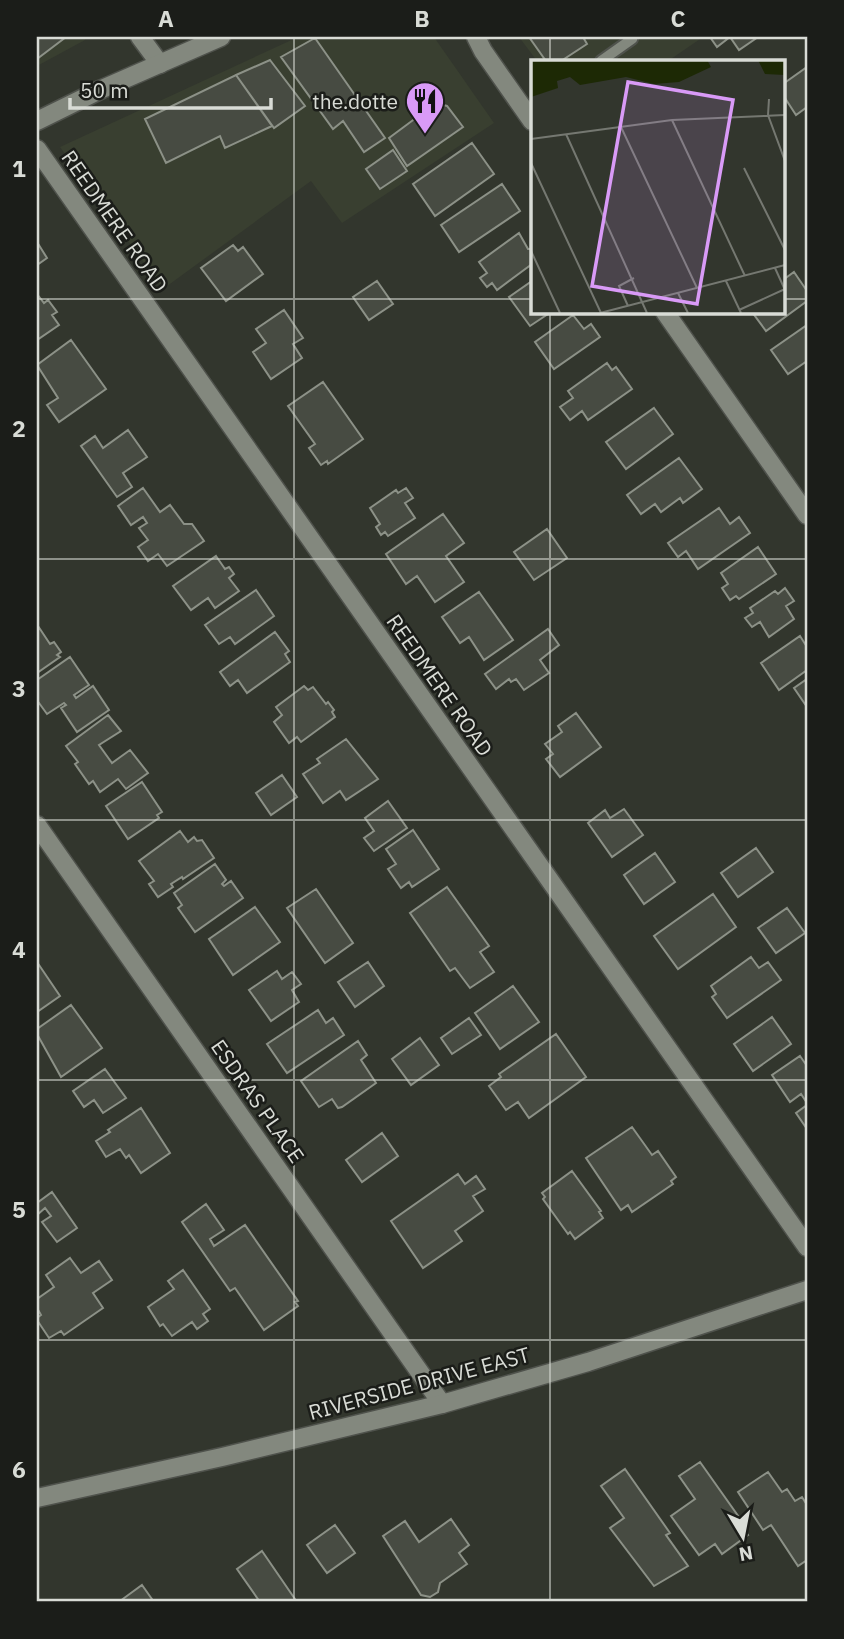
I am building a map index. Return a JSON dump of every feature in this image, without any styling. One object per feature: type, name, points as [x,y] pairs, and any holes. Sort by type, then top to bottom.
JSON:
[{"type":"street","points":[[139,37],[160,64]]},
{"type":"street","points":[[37,121],[102,89],[221,37]]},
{"type":"street","points":[[476,37],[483,51],[531,116]]},
{"type":"street","name":"REEDMERE ROAD","points":[[37,149],[807,1247]]},
{"type":"street","points":[[666,313],[807,515]]},
{"type":"street","name":"ESDRAS PLACE","points":[[37,825],[442,1404]]},
{"type":"street","name":"RIVERSIDE DRIVE EAST","points":[[37,1498],[442,1404],[588,1362],[807,1290]]},
{"type":"lane","points":[[602,60],[632,39],[631,37]]},
{"type":"shaded area","points":[[37,37],[85,37],[85,40],[37,66]]},
{"type":"shaded area","points":[[298,37],[434,37],[494,123],[342,223],[311,181],[163,289],[60,147]]},
{"type":"shaded area","points":[[519,37],[703,37],[669,60],[536,60]]},
{"type":"building","points":[[37,37],[66,37],[37,59]]},
{"type":"building","points":[[529,37],[583,37],[587,44],[563,60],[545,60]]},
{"type":"building","points":[[710,37],[730,37],[717,47]]},
{"type":"building","points":[[730,37],[758,37],[739,50]]},
{"type":"building","points":[[315,38],[385,138],[364,152],[343,121],[333,129],[281,57]]},
{"type":"building","points":[[270,60],[305,106],[274,128],[236,75]]},
{"type":"building","points":[[807,67],[807,107],[796,115],[784,97],[784,83]]},
{"type":"building","points":[[236,75],[272,126],[225,148],[220,136],[166,163],[145,119]]},
{"type":"building","points":[[436,103],[447,106],[463,127],[407,166],[389,138]]},
{"type":"building","points":[[472,143],[494,174],[435,216],[413,184]]},
{"type":"building","points":[[393,150],[407,171],[380,189],[366,169]]},
{"type":"building","points":[[502,184],[520,211],[459,252],[441,225]]},
{"type":"building","points":[[519,233],[528,249],[531,249],[531,265],[497,290],[492,283],[487,287],[480,278],[487,273],[479,262]]},
{"type":"building","points":[[37,242],[47,258],[37,265]]},
{"type":"building","points":[[233,245],[238,251],[243,247],[263,274],[226,301],[201,268]]},
{"type":"building","points":[[794,272],[807,291],[807,301],[766,331],[753,313],[784,313],[784,279]]},
{"type":"building","points":[[377,281],[393,304],[369,320],[353,297]]},
{"type":"building","points":[[531,282],[531,313],[550,313],[530,326],[509,297]]},
{"type":"building","points":[[37,294],[44,303],[48,300],[57,312],[52,315],[59,325],[37,340]]},
{"type":"building","points":[[284,310],[303,338],[293,344],[302,358],[271,379],[253,352],[266,343],[256,329]]},
{"type":"building","points":[[573,315],[584,329],[591,324],[600,337],[554,369],[535,342]]},
{"type":"building","points":[[807,325],[807,361],[788,374],[771,350]]},
{"type":"building","points":[[71,340],[106,389],[59,422],[47,405],[58,398],[37,365]]},
{"type":"building","points":[[607,363],[612,370],[616,367],[632,389],[588,420],[582,411],[570,420],[560,407],[573,398],[568,391]]},
{"type":"building","points":[[323,382],[363,439],[328,464],[327,461],[321,465],[309,448],[315,444],[288,406]]},
{"type":"building","points":[[654,408],[673,434],[626,469],[606,442]]},
{"type":"building","points":[[128,430],[147,457],[123,473],[132,487],[117,497],[81,446],[95,436],[103,448]]},
{"type":"building","points":[[679,458],[702,489],[683,503],[680,498],[661,512],[655,504],[641,514],[627,495]]},
{"type":"building","points":[[143,488],[160,512],[170,505],[184,524],[192,524],[204,541],[167,566],[158,554],[148,561],[138,547],[148,540],[139,528],[147,523],[143,517],[131,525],[118,506]]},
{"type":"building","points":[[406,488],[413,498],[405,503],[415,518],[388,536],[385,532],[381,535],[376,527],[380,524],[370,508],[396,490],[398,493]]},
{"type":"building","points":[[719,508],[730,524],[739,517],[750,533],[698,569],[686,551],[678,557],[668,543]]},
{"type":"building","points":[[443,514],[464,543],[446,556],[464,582],[435,602],[417,576],[406,584],[386,554]]},
{"type":"building","points":[[547,529],[567,558],[534,580],[514,552]]},
{"type":"building","points":[[758,547],[776,574],[739,599],[736,596],[730,600],[722,588],[728,584],[721,573]]},
{"type":"building","points":[[216,556],[225,569],[229,567],[234,574],[229,578],[239,591],[215,608],[208,598],[191,610],[173,586]]},
{"type":"building","points":[[785,588],[794,601],[786,606],[794,619],[769,637],[760,622],[752,627],[745,618],[753,613],[750,608],[775,591],[778,594]]},
{"type":"building","points":[[256,590],[274,616],[235,644],[230,637],[219,644],[205,625]]},
{"type":"building","points":[[479,592],[513,640],[484,660],[469,637],[460,643],[442,617]]},
{"type":"building","points":[[38,626],[50,644],[54,642],[61,652],[57,655],[60,657],[37,673]]},
{"type":"building","points":[[548,629],[559,645],[540,660],[549,673],[524,690],[516,679],[511,682],[509,679],[496,689],[485,674]]},
{"type":"building","points":[[275,632],[289,651],[285,654],[290,662],[247,693],[238,680],[230,686],[220,672]]},
{"type":"building","points":[[800,636],[807,647],[807,670],[779,690],[761,663]]},
{"type":"building","points":[[70,657],[89,685],[74,695],[76,698],[93,686],[109,710],[77,732],[61,708],[66,705],[64,703],[47,714],[39,703],[37,705],[37,680]]},
{"type":"building","points":[[807,679],[807,707],[794,688]]},
{"type":"building","points":[[304,686],[308,690],[313,687],[326,704],[328,702],[335,717],[301,742],[297,737],[289,743],[274,722],[282,715],[276,707]]},
{"type":"building","points":[[576,713],[601,747],[560,777],[546,759],[553,754],[545,744],[562,732],[558,726]]},
{"type":"building","points":[[108,715],[121,731],[99,745],[112,763],[130,750],[148,773],[126,789],[118,779],[100,792],[93,781],[89,784],[66,746]]},
{"type":"building","points":[[346,739],[378,779],[346,800],[340,791],[323,803],[303,774],[320,763],[317,759]]},
{"type":"building","points":[[282,775],[297,797],[271,815],[256,793]]},
{"type":"building","points":[[142,782],[162,812],[157,815],[159,818],[128,839],[106,806]]},
{"type":"building","points":[[388,801],[407,828],[374,851],[364,838],[374,831],[365,818]]},
{"type":"building","points":[[624,809],[643,835],[612,857],[588,823],[605,810],[610,818]]},
{"type":"building","points":[[413,830],[439,869],[412,887],[409,882],[401,888],[388,869],[396,864],[386,849]]},
{"type":"building","points":[[180,831],[188,842],[194,837],[197,841],[202,840],[214,858],[171,884],[173,887],[158,897],[149,884],[154,881],[139,861]]},
{"type":"building","points":[[756,848],[773,872],[738,897],[721,873]]},
{"type":"building","points":[[655,853],[675,882],[644,904],[624,875]]},
{"type":"building","points":[[215,864],[226,880],[222,884],[224,886],[231,881],[243,898],[195,932],[178,908],[182,905],[174,893]]},
{"type":"building","points":[[447,887],[489,946],[480,952],[494,972],[470,988],[455,968],[450,971],[410,913]]},
{"type":"building","points":[[316,889],[353,943],[325,963],[287,908]]},
{"type":"building","points":[[713,894],[736,927],[678,969],[654,936]]},
{"type":"building","points":[[255,907],[280,942],[233,975],[209,939]]},
{"type":"building","points":[[787,908],[805,933],[776,953],[758,928]]},
{"type":"building","points":[[751,957],[759,968],[768,962],[781,980],[727,1018],[712,997],[716,994],[711,986]]},
{"type":"building","points":[[37,962],[60,996],[37,1012]]},
{"type":"building","points":[[368,962],[384,986],[355,1007],[338,982]]},
{"type":"building","points":[[277,971],[282,979],[292,972],[301,984],[292,990],[299,1002],[271,1021],[249,990]]},
{"type":"building","points":[[513,986],[539,1022],[500,1049],[475,1013]]},
{"type":"building","points":[[71,1005],[102,1048],[61,1077],[37,1034],[37,1029]]},
{"type":"building","points":[[318,1010],[326,1023],[333,1018],[344,1035],[287,1073],[267,1044]]},
{"type":"building","points":[[772,1017],[791,1044],[753,1071],[734,1044]]},
{"type":"building","points":[[469,1018],[481,1035],[452,1054],[441,1038]]},
{"type":"building","points":[[556,1034],[586,1077],[529,1118],[518,1102],[506,1110],[489,1086],[501,1077],[499,1074]]},
{"type":"building","points":[[420,1038],[439,1065],[411,1085],[392,1059]]},
{"type":"building","points":[[358,1041],[367,1055],[361,1060],[376,1083],[342,1107],[338,1108],[332,1099],[319,1107],[301,1081]]},
{"type":"building","points":[[800,1056],[807,1066],[807,1103],[801,1094],[790,1102],[772,1075]]},
{"type":"building","points":[[105,1069],[126,1098],[103,1113],[94,1100],[84,1107],[73,1091]]},
{"type":"building","points":[[807,1105],[807,1129],[796,1113]]},
{"type":"building","points":[[141,1108],[170,1153],[141,1173],[129,1155],[126,1158],[120,1149],[106,1157],[96,1141]]},
{"type":"building","points":[[632,1127],[652,1155],[658,1151],[676,1177],[671,1181],[673,1184],[632,1212],[628,1205],[621,1210],[586,1158]]},
{"type":"building","points":[[382,1133],[398,1156],[362,1182],[346,1160]]},
{"type":"building","points":[[572,1171],[601,1211],[599,1212],[603,1218],[575,1239],[570,1232],[568,1234],[543,1199],[545,1197],[542,1193]]},
{"type":"building","points":[[458,1174],[465,1184],[476,1176],[485,1189],[473,1196],[483,1211],[455,1231],[462,1241],[423,1268],[391,1221]]},
{"type":"building","points":[[52,1192],[77,1228],[57,1242],[42,1222],[51,1216],[45,1208],[37,1215],[37,1203]]},
{"type":"building","points":[[206,1204],[224,1230],[210,1239],[214,1246],[245,1225],[298,1301],[295,1302],[298,1306],[264,1330],[235,1288],[230,1291],[182,1222]]},
{"type":"building","points":[[70,1258],[81,1273],[99,1261],[112,1280],[93,1293],[103,1308],[64,1335],[61,1331],[49,1338],[37,1320],[41,1315],[37,1308],[37,1299],[54,1287],[46,1275]]},
{"type":"building","points":[[183,1270],[210,1309],[203,1314],[208,1321],[197,1329],[192,1322],[172,1336],[163,1324],[160,1326],[148,1307],[174,1289],[168,1281]]},
{"type":"building","points":[[700,1462],[741,1520],[738,1521],[748,1535],[722,1554],[715,1544],[699,1555],[671,1516],[695,1499],[679,1476]]},
{"type":"building","points":[[625,1469],[670,1533],[666,1535],[688,1566],[654,1586],[610,1528],[624,1518],[601,1486]]},
{"type":"building","points":[[768,1472],[782,1492],[787,1489],[795,1501],[802,1497],[807,1505],[807,1560],[798,1566],[771,1525],[763,1530],[738,1492]]},
{"type":"building","points":[[451,1519],[469,1545],[459,1553],[467,1564],[440,1583],[438,1592],[430,1597],[421,1595],[383,1536],[405,1521],[419,1542]]},
{"type":"building","points":[[335,1525],[355,1553],[327,1573],[307,1545]]},
{"type":"building","points":[[262,1551],[297,1602],[260,1602],[237,1569]]},
{"type":"building","points":[[142,1585],[154,1602],[120,1601]]},
{"type":"place","name":"the.dotte","points":[[425,135]]}]
